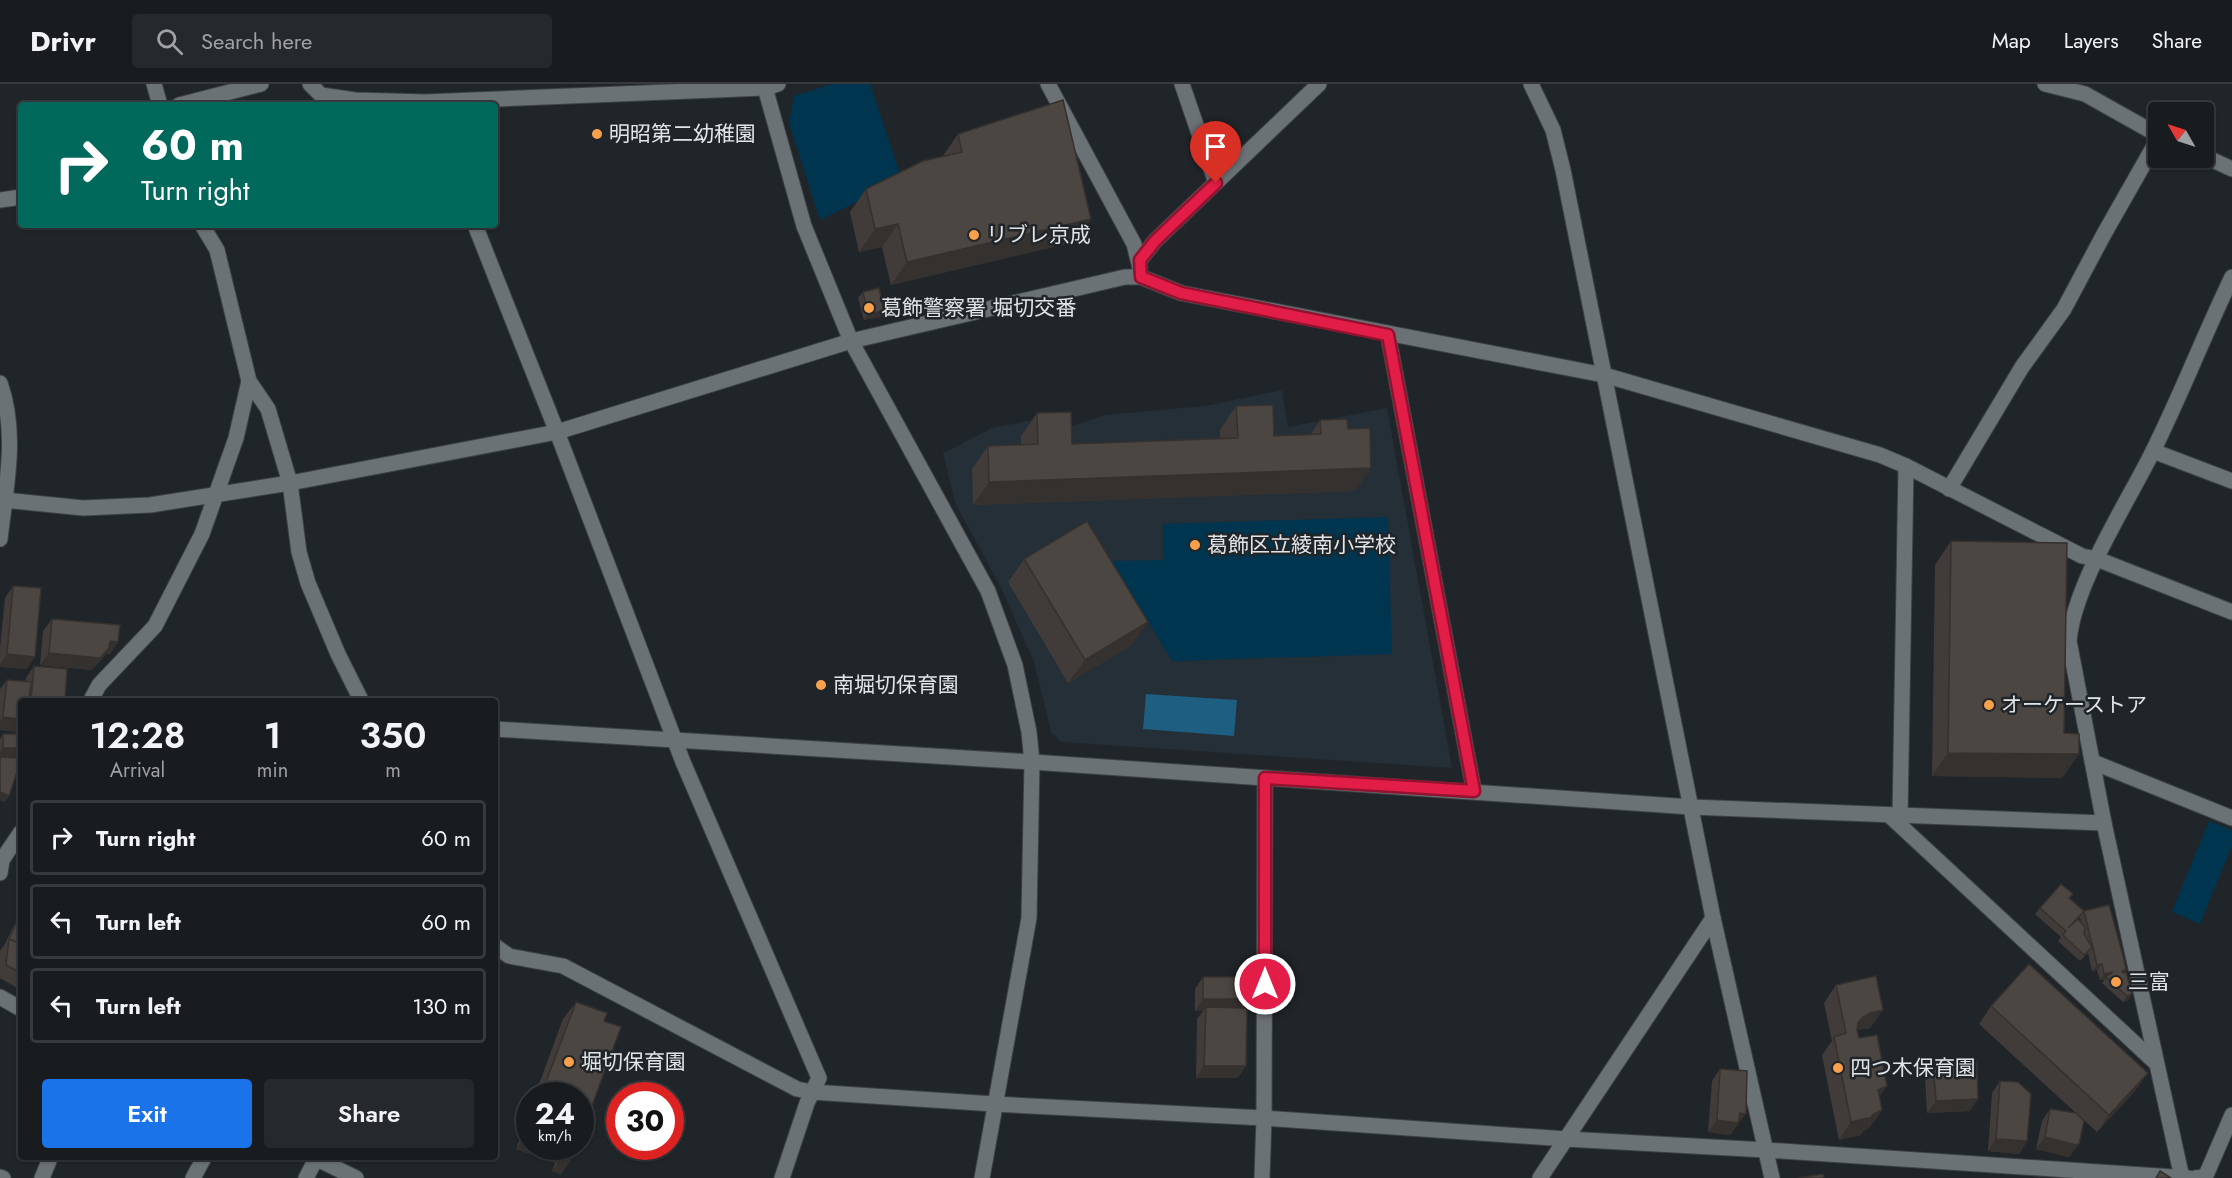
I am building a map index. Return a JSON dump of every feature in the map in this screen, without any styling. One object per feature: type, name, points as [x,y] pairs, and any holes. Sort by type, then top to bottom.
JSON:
[{"type":"street","points":[[154,84],[159,102]]},
{"type":"street","points":[[191,102],[261,84]]},
{"type":"street","points":[[310,84],[321,95],[390,102]]},
{"type":"street","points":[[1048,84],[1134,244],[1140,260],[1141,277]]},
{"type":"street","points":[[1182,84],[1216,183]]},
{"type":"street","points":[[1140,260],[1155,241],[1319,84]]},
{"type":"street","points":[[1532,84],[1554,130],[1713,918],[1772,1178]]},
{"type":"street","points":[[2045,84],[2085,94],[2148,131]]},
{"type":"street","points":[[462,102],[769,85],[804,226],[851,341],[988,591],[1016,664],[1029,732],[1032,762],[1029,918],[982,1178]]},
{"type":"street","points":[[1949,489],[2022,367],[2064,309],[2148,155]]},
{"type":"street","points":[[2214,161],[2232,169]]},
{"type":"street","points":[[0,200],[18,197]]},
{"type":"street","points":[[204,228],[217,250],[249,381],[268,409],[290,483],[299,552],[308,583],[359,698]]},
{"type":"street","points":[[476,228],[668,719],[674,740],[819,1078],[782,1178]]},
{"type":"street","points":[[4,500],[83,508],[150,505],[290,483],[557,432],[851,341],[1125,277],[1141,277],[1181,293],[1388,335],[1604,375],[1880,455],[2082,556],[2097,559],[2232,612]]},
{"type":"street","points":[[2182,1178],[2104,823],[2069,641],[2070,625],[2097,559],[2153,451],[2232,277]]},
{"type":"street","points":[[1388,335],[1474,791]]},
{"type":"street","points":[[92,698],[99,685],[155,626],[202,534],[218,495],[236,438],[249,381]]},
{"type":"street","points":[[0,382],[6,400],[10,429],[10,455],[0,539]]},
{"type":"street","points":[[2153,451],[2232,481]]},
{"type":"street","points":[[1906,466],[1895,816],[2156,1063]]},
{"type":"street","points":[[498,729],[1032,762],[1691,807],[2104,823]]},
{"type":"street","points":[[2093,762],[2232,818]]},
{"type":"street","points":[[1262,1178],[1265,778]]},
{"type":"street","points":[[1,863],[18,837]]},
{"type":"street","points":[[1540,1178],[1713,918]]},
{"type":"street","points":[[498,948],[509,956],[563,966],[797,1089],[812,1092],[1264,1118],[2189,1178]]},
{"type":"street","points":[[0,997],[18,1007]]},
{"type":"street","points":[[2201,1175],[2232,1115]]},
{"type":"street","points":[[42,1178],[49,1160]]},
{"type":"street","points":[[193,1178],[204,1160]]},
{"type":"street","points":[[306,1178],[313,1160]]},
{"type":"street","points":[[318,1160],[356,1178]]},
{"type":"shaded area","points":[[831,84],[870,84],[902,180],[820,220],[789,123],[794,96]]},
{"type":"shaded area","name":"葛飾区立綾南小学校","points":[[1282,390],[1288,427],[1387,408],[1452,768],[1061,742],[1051,732],[1034,662],[1001,588],[955,503],[943,453],[992,428],[1059,415],[1065,429],[1104,415],[1205,406]]},
{"type":"shaded area","points":[[1388,517],[1392,654],[1172,661],[1112,561],[1164,560],[1163,524]]},
{"type":"shaded area","points":[[1146,694],[1237,700],[1234,736],[1143,729]]},
{"type":"shaded area","points":[[2209,821],[2232,830],[2232,846],[2200,924],[2172,912]]},
{"type":"building","points":[[1063,100],[1091,219],[907,262],[898,224],[875,229],[866,189],[923,161],[962,152],[958,134]]},
{"type":"building","points":[[879,288],[884,311],[868,314],[863,292]]},
{"type":"building","points":[[1273,405],[1274,436],[1321,434],[1320,420],[1347,419],[1348,429],[1370,428],[1371,468],[989,482],[988,446],[1038,444],[1037,413],[1071,412],[1072,444],[1238,438],[1236,406]]},
{"type":"building","points":[[1087,521],[1148,622],[1085,660],[1024,559]]},
{"type":"building","points":[[1951,541],[2067,543],[2064,733],[2079,734],[2079,754],[1948,753]]},
{"type":"building","points":[[13,586],[41,588],[35,657],[7,654]]},
{"type":"building","points":[[52,619],[120,625],[118,642],[110,641],[109,648],[100,658],[49,653]]},
{"type":"building","points":[[34,666],[67,669],[65,698],[31,698]]},
{"type":"building","points":[[7,680],[31,682],[29,698],[18,698],[18,719],[3,717]]},
{"type":"building","points":[[3,734],[18,734],[18,748],[3,748]]},
{"type":"building","points":[[0,757],[18,758],[18,769],[9,796],[0,792]]},
{"type":"building","points":[[2061,884],[2073,894],[2069,898],[2084,911],[2068,928],[2078,919],[2085,927],[2084,934],[2092,947],[2084,955],[2063,935],[2066,931],[2040,908]]},
{"type":"building","points":[[2109,905],[2124,959],[2126,970],[2122,971],[2126,972],[2132,994],[2127,996],[2106,977],[2113,972],[2104,974],[2102,964],[2097,965],[2084,911]]},
{"type":"building","points":[[17,921],[18,943],[9,939]]},
{"type":"building","points":[[9,939],[18,943],[18,971],[6,965]]},
{"type":"building","points":[[2029,964],[2148,1073],[2109,1115],[1991,1006]]},
{"type":"building","points":[[1876,976],[1883,1010],[1863,1017],[1858,1023],[1857,1030],[1859,1038],[1877,1035],[1887,1086],[1878,1090],[1882,1110],[1872,1115],[1873,1117],[1851,1122],[1834,1037],[1846,1033],[1836,985]]},
{"type":"building","points":[[1203,977],[1249,977],[1250,999],[1203,999]]},
{"type":"building","points":[[576,1002],[607,1013],[604,1021],[621,1027],[594,1100],[594,1082],[546,1082]]},
{"type":"building","points":[[1206,1007],[1247,1008],[1246,1066],[1204,1066]]},
{"type":"building","points":[[1977,1061],[1978,1099],[1936,1101],[1933,1063]]},
{"type":"building","points":[[1720,1069],[1747,1071],[1746,1114],[1740,1113],[1738,1123],[1717,1120]]},
{"type":"building","points":[[2000,1081],[2018,1082],[2031,1094],[2027,1141],[1996,1139]]},
{"type":"building","points":[[2050,1109],[2076,1113],[2084,1121],[2079,1144],[2045,1137]]},
{"type":"building","points":[[2160,1171],[2171,1178],[2156,1178]]},
{"type":"building","points":[[1823,1174],[1824,1178],[1797,1178]]},
{"type":"place","name":"明昭第二幼稚園","points":[[597,134]]},
{"type":"place","name":"リブレ京成","points":[[974,235]]},
{"type":"place","name":"葛飾警察署 堀切交番","points":[[869,308]]},
{"type":"place","name":"葛飾区立綾南小学校","points":[[1195,545]]},
{"type":"place","name":"南堀切保育園","points":[[821,685]]},
{"type":"place","name":"オーケーストア","points":[[1989,705]]},
{"type":"place","name":"三富","points":[[2116,982]]},
{"type":"place","name":"堀切保育園","points":[[569,1062]]},
{"type":"place","name":"四つ木保育園","points":[[1838,1068]]},
{"type":"route","points":[[1216,183],[1155,241],[1140,260],[1141,277],[1181,293],[1388,335],[1474,791],[1265,778],[1265,984]]}]
